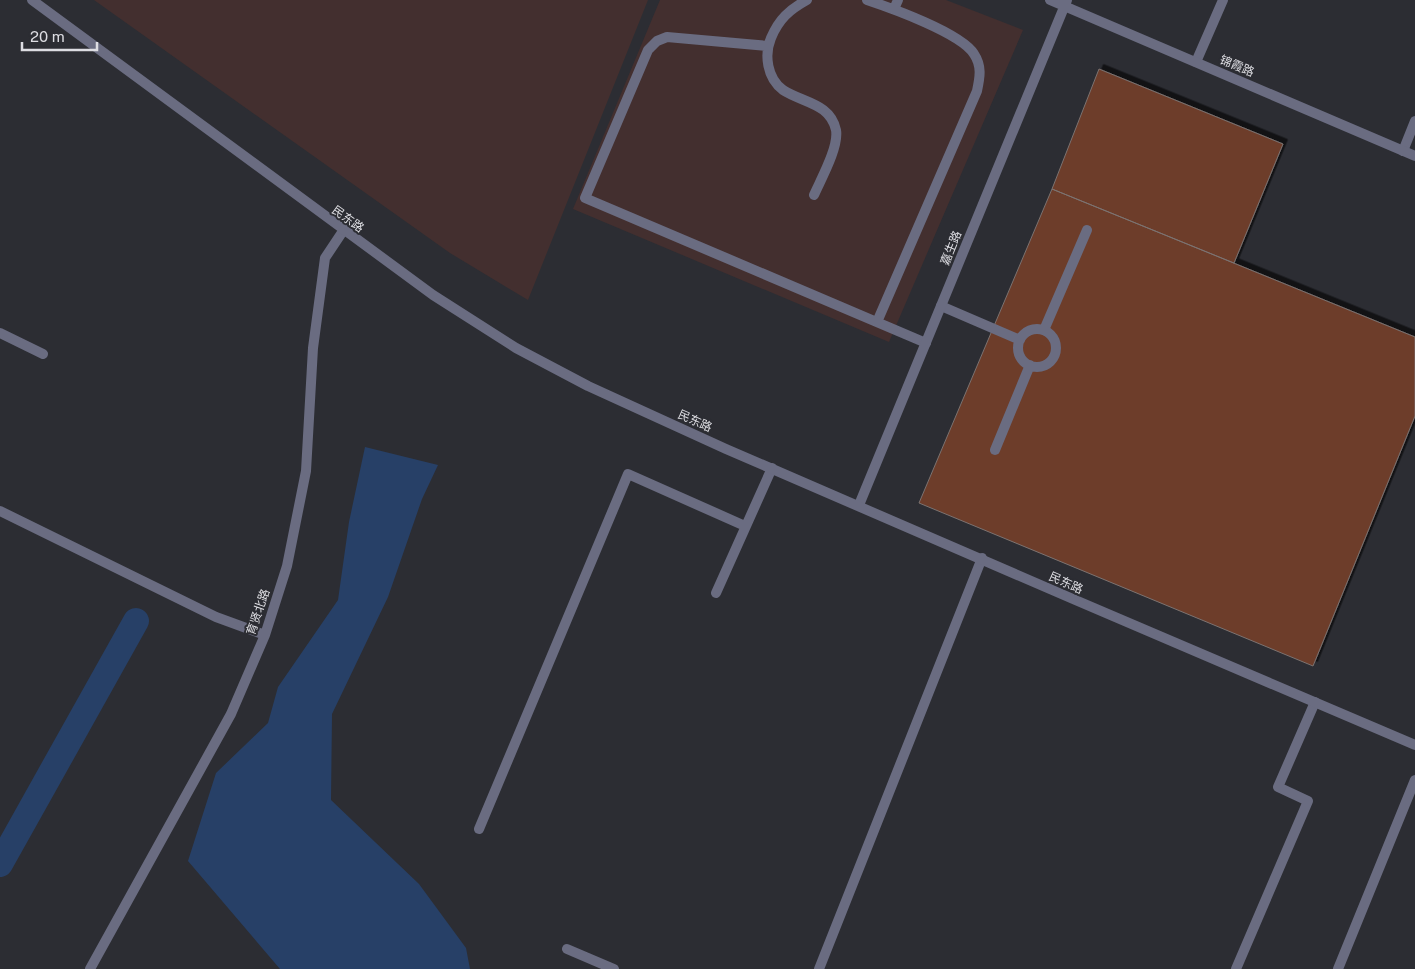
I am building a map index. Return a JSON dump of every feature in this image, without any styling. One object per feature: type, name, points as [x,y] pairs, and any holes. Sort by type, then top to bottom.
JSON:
[{"type":"street","name":"民东路","points":[[32,0],[343,231],[433,295],[516,348],[588,386],[772,468],[1073,599],[1415,744]]},
{"type":"street","points":[[807,0],[789,10],[776,25],[768,46],[766,60],[773,77],[783,90],[814,103],[830,114],[836,131],[835,145],[814,195]]},
{"type":"street","points":[[867,0],[896,5],[958,39],[973,52],[981,70],[977,91],[877,322]]},
{"type":"street","name":"锦霞路","points":[[1050,0],[1065,3],[1196,62],[1415,156]]},
{"type":"street","points":[[1196,62],[1223,0]]},
{"type":"street","name":"嘉生路","points":[[859,505],[1065,3]]},
{"type":"street","points":[[768,46],[667,37],[657,41],[648,50],[585,198],[926,343]]},
{"type":"street","points":[[1404,151],[1415,121]]},
{"type":"street","points":[[1044,330],[1087,230]]},
{"type":"street","name":"育贤北路","points":[[90,969],[231,714],[265,635],[287,566],[306,471],[313,348],[325,258],[343,231]]},
{"type":"street","points":[[941,306],[1020,340]]},
{"type":"street","points":[[1031,330],[1044,330],[1051,334],[1056,345],[1054,358],[1043,366],[1030,365],[1020,355],[1020,340],[1031,330]]},
{"type":"street","points":[[0,333],[43,354]]},
{"type":"street","points":[[995,450],[1030,365]]},
{"type":"street","points":[[716,593],[772,468]]},
{"type":"street","points":[[479,829],[628,474],[745,526]]},
{"type":"street","points":[[0,511],[216,618],[265,635]]},
{"type":"street","points":[[819,969],[982,558]]},
{"type":"street","points":[[1236,969],[1308,801],[1278,787],[1315,702]]},
{"type":"street","points":[[1338,969],[1415,780]]},
{"type":"street","points":[[568,949],[614,969]]},
{"type":"shaded area","points":[[94,0],[648,0],[528,300],[450,253]]},
{"type":"shaded area","points":[[660,0],[946,0],[1023,30],[889,342],[573,209]]},
{"type":"water","points":[[365,447],[438,465],[422,499],[388,597],[332,714],[331,800],[419,884],[466,948],[470,969],[280,969],[188,861],[216,773],[268,723],[278,687],[338,600],[349,522]]},
{"type":"building","points":[[1099,69],[1283,144],[1234,263],[1052,189]]},
{"type":"building","points":[[1052,189],[1415,337],[1415,416],[1313,666],[919,503]]},
{"type":"waterway","points":[[0,864],[136,621]]}]
